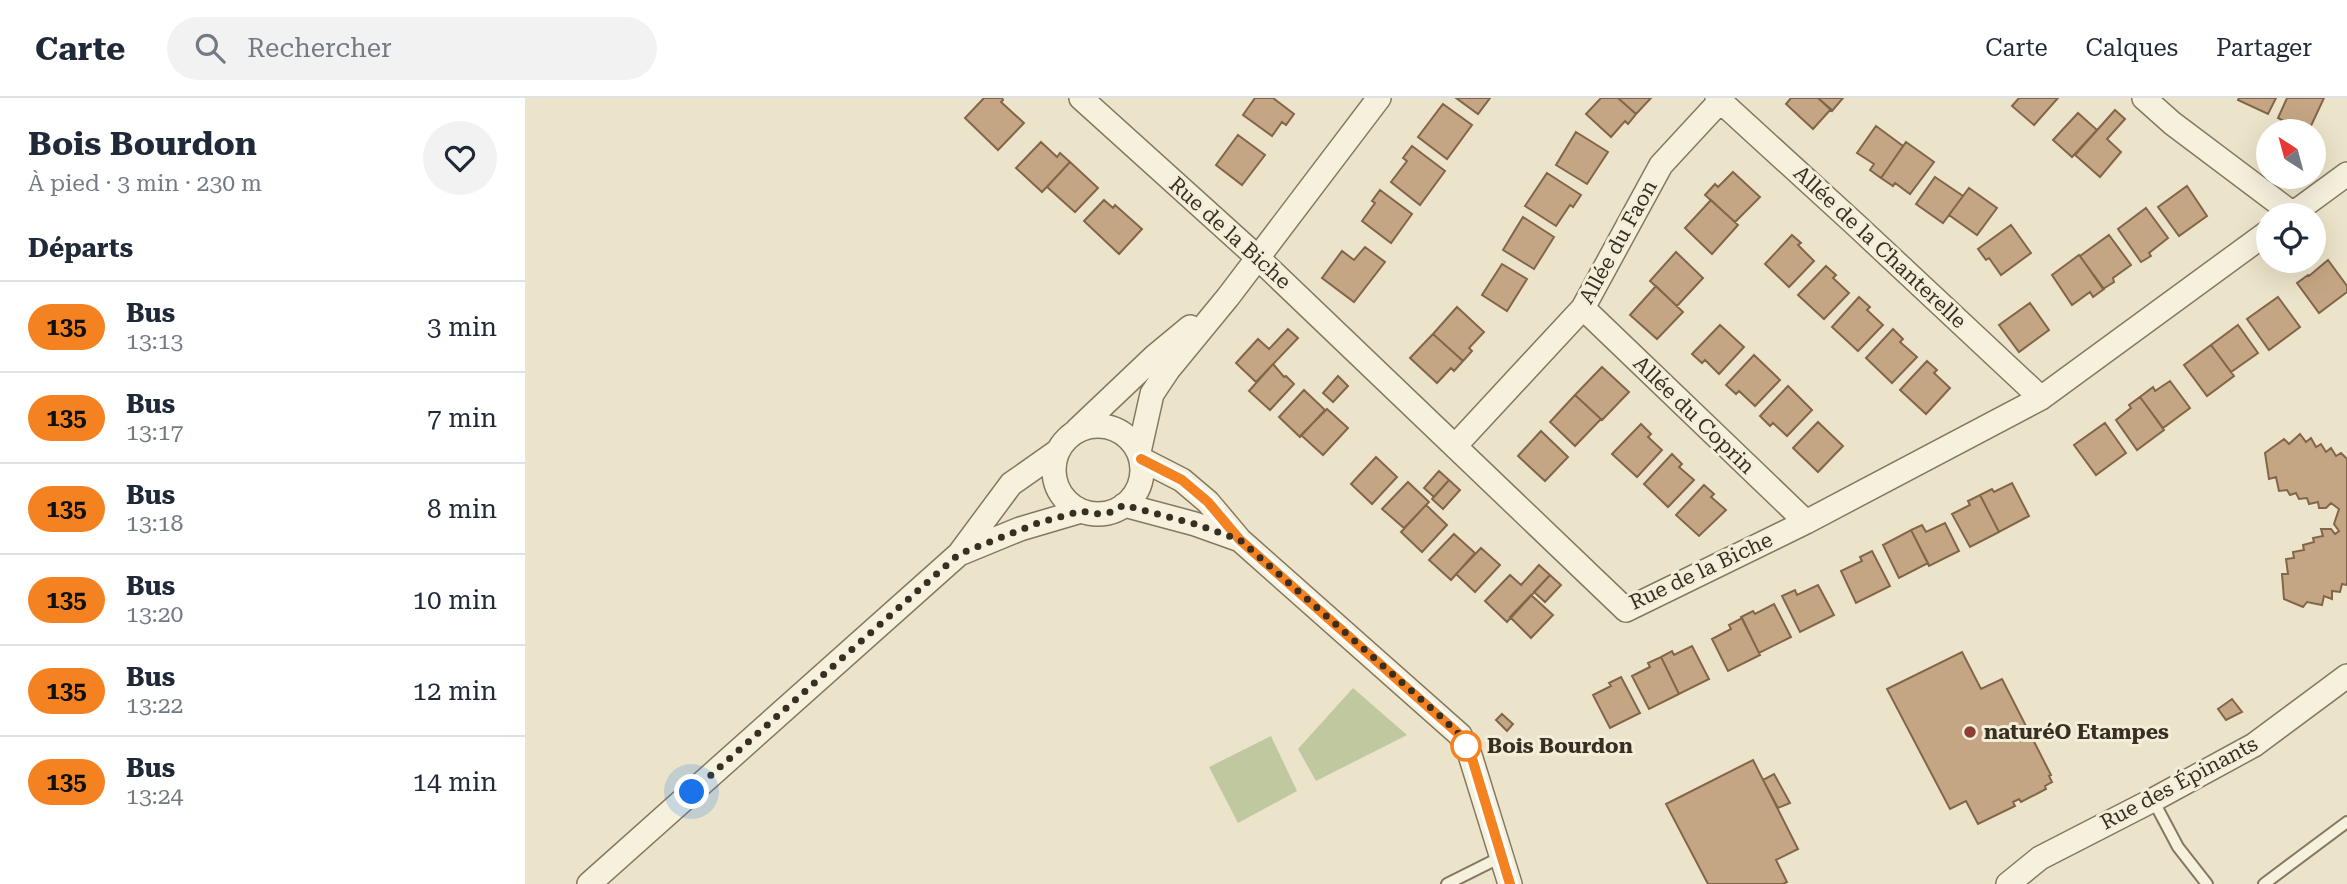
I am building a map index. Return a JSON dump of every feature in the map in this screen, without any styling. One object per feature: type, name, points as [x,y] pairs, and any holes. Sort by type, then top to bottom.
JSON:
[{"type":"street","name":"Rue de la Biche","points":[[1081,98],[1258,257],[1626,610],[1806,522],[2041,398],[2256,242]]},
{"type":"street","points":[[1228,297],[1154,356],[1066,439],[1054,464],[1054,479],[1069,504],[1081,511],[1096,514],[1111,512],[1133,496],[1140,485],[1140,455],[1153,394],[1168,370],[1228,297],[1379,98]]},
{"type":"street","points":[[2144,98],[2172,123],[2276,203]]},
{"type":"street","name":"Allée du Faon","points":[[1455,446],[1583,308],[1661,164],[1720,99]]},
{"type":"street","name":"Allée de la Chanterelle","points":[[1720,99],[2041,398]]},
{"type":"street","points":[[2308,203],[2347,174]]},
{"type":"street","name":"Allée du Coprin","points":[[1583,308],[1806,522]]},
{"type":"street","points":[[1077,430],[1106,426],[1119,431],[1131,440],[1140,455],[1182,480],[1208,502],[1240,540],[1460,735],[1471,755],[1510,884]]},
{"type":"street","points":[[589,884],[959,554],[1011,484],[1058,451]]},
{"type":"street","points":[[1124,505],[1195,524],[1240,540]]},
{"type":"street","points":[[959,554],[1020,529],[1081,511]]},
{"type":"street","name":"Rue des Épinants","points":[[2008,884],[2040,858],[2253,745],[2347,676]]},
{"type":"lane","points":[[2153,800],[2178,847],[2207,884]]},
{"type":"lane","points":[[2264,884],[2347,822]]},
{"type":"lane","points":[[1447,884],[1501,858]]},
{"type":"green space","points":[[1353,688],[1407,735],[1316,781],[1298,749]]},
{"type":"green space","points":[[1271,736],[1297,791],[1238,823],[1209,767]]},
{"type":"building","points":[[984,98],[1002,98],[1001,102],[1024,123],[998,150],[965,118]]},
{"type":"building","points":[[1255,98],[1273,98],[1294,114],[1286,125],[1282,122],[1272,136],[1243,115]]},
{"type":"building","points":[[1456,98],[1490,98],[1478,114]]},
{"type":"building","points":[[1601,98],[1618,98],[1636,114],[1628,124],[1625,121],[1611,137],[1586,114]]},
{"type":"building","points":[[1618,98],[1651,98],[1636,114]]},
{"type":"building","points":[[1791,98],[1818,98],[1831,109],[1813,129],[1786,104]]},
{"type":"building","points":[[1818,98],[1843,98],[1832,111]]},
{"type":"building","points":[[2019,98],[2058,98],[2034,125],[2012,106]]},
{"type":"building","points":[[2276,98],[2268,114],[2238,100]]},
{"type":"building","points":[[2287,98],[2324,98],[2314,119],[2278,118]]},
{"type":"building","points":[[1443,104],[1472,125],[1447,159],[1418,137]]},
{"type":"building","points":[[2115,110],[2125,119],[2107,139],[2121,152],[2100,177],[2075,155]]},
{"type":"building","points":[[2078,113],[2097,130],[2072,157],[2053,140]]},
{"type":"building","points":[[1876,126],[1903,146],[1881,178],[1870,170],[1874,164],[1857,153]]},
{"type":"building","points":[[1576,132],[1608,152],[1587,184],[1556,165]]},
{"type":"building","points":[[1238,135],[1265,155],[1242,185],[1216,165]]},
{"type":"building","points":[[1041,142],[1057,157],[1060,153],[1070,162],[1042,192],[1016,168]]},
{"type":"building","points":[[1906,142],[1934,162],[1910,194],[1895,183],[1893,186],[1881,178]]},
{"type":"building","points":[[1412,146],[1445,171],[1420,205],[1391,182],[1407,161],[1403,158]]},
{"type":"building","points":[[1070,162],[1098,188],[1075,212],[1047,187]]},
{"type":"building","points":[[1733,172],[1760,197],[1735,222],[1705,195],[1715,184],[1718,187]]},
{"type":"building","points":[[1547,173],[1581,195],[1573,207],[1570,205],[1556,226],[1525,206]]},
{"type":"building","points":[[1935,177],[1963,196],[1943,223],[1916,204]]},
{"type":"building","points":[[2187,186],[2207,216],[2179,236],[2158,207]]},
{"type":"building","points":[[1969,188],[1997,208],[1977,235],[1949,215]]},
{"type":"building","points":[[1380,190],[1412,214],[1391,243],[1362,221],[1375,203],[1372,201]]},
{"type":"building","points":[[1104,200],[1113,208],[1115,205],[1142,229],[1119,254],[1084,221]]},
{"type":"building","points":[[1711,200],[1738,225],[1712,254],[1685,228]]},
{"type":"building","points":[[2146,208],[2168,238],[2149,253],[2151,256],[2141,262],[2118,229]]},
{"type":"building","points":[[1523,217],[1554,237],[1534,269],[1503,250]]},
{"type":"building","points":[[2011,225],[2031,253],[2001,275],[1989,258],[1986,260],[1978,249]]},
{"type":"building","points":[[1792,235],[1814,261],[1789,287],[1765,264]]},
{"type":"building","points":[[2109,235],[2131,265],[2103,289],[2080,256]]},
{"type":"building","points":[[1365,247],[1385,262],[1354,302],[1322,278],[1342,251],[1354,260]]},
{"type":"building","points":[[1676,252],[1703,278],[1677,306],[1650,281]]},
{"type":"building","points":[[2079,255],[2104,289],[2093,297],[2090,292],[2072,305],[2052,275]]},
{"type":"building","points":[[2328,260],[2347,286],[2347,292],[2319,313],[2297,283],[2313,273],[2326,273]]},
{"type":"building","points":[[1502,264],[1527,279],[1507,311],[1482,295]]},
{"type":"building","points":[[1826,266],[1836,275],[1833,278],[1849,293],[1824,319],[1798,295]]},
{"type":"building","points":[[1656,286],[1683,312],[1657,339],[1630,315]]},
{"type":"building","points":[[1859,297],[1870,307],[1867,310],[1883,325],[1858,351],[1832,327]]},
{"type":"building","points":[[2278,297],[2300,327],[2269,350],[2247,319]]},
{"type":"building","points":[[2030,303],[2049,330],[2019,352],[1999,325]]},
{"type":"building","points":[[1457,307],[1484,332],[1469,348],[1472,351],[1463,361],[1433,334]]},
{"type":"building","points":[[1720,325],[1744,347],[1719,374],[1705,360],[1702,363],[1692,354]]},
{"type":"building","points":[[2238,325],[2258,353],[2231,372],[2211,345]]},
{"type":"building","points":[[1288,329],[1298,338],[1256,382],[1236,363],[1258,339],[1269,349]]},
{"type":"building","points":[[1893,329],[1903,339],[1900,342],[1917,357],[1892,383],[1866,358]]},
{"type":"building","points":[[1433,334],[1463,361],[1454,371],[1451,368],[1437,383],[1410,358]]},
{"type":"building","points":[[2211,345],[2234,376],[2207,396],[2184,365]]},
{"type":"building","points":[[1754,355],[1780,380],[1755,406],[1739,391],[1736,394],[1726,385]]},
{"type":"building","points":[[1927,361],[1937,370],[1934,373],[1950,388],[1926,414],[1900,390]]},
{"type":"building","points":[[1273,364],[1294,384],[1270,410],[1249,391]]},
{"type":"building","points":[[1602,367],[1629,392],[1602,420],[1575,395]]},
{"type":"building","points":[[1338,376],[1348,386],[1333,402],[1323,393]]},
{"type":"building","points":[[2170,381],[2190,408],[2163,428],[2140,397],[2153,387],[2155,391]]},
{"type":"building","points":[[1788,386],[1812,410],[1787,436],[1773,423],[1770,426],[1760,416]]},
{"type":"building","points":[[1304,390],[1325,410],[1300,437],[1279,417]]},
{"type":"building","points":[[1575,395],[1601,419],[1575,446],[1550,422]]},
{"type":"building","points":[[2140,397],[2164,430],[2137,450],[2116,420]]},
{"type":"building","points":[[1327,409],[1348,428],[1323,455],[1301,435]]},
{"type":"building","points":[[1818,422],[1843,446],[1818,472],[1793,448]]},
{"type":"building","points":[[2105,423],[2126,453],[2096,475],[2074,445]]},
{"type":"building","points":[[1641,424],[1651,434],[1648,437],[1662,450],[1637,477],[1612,454]]},
{"type":"building","points":[[1541,431],[1568,457],[1545,481],[1518,456]]},
{"type":"building","points":[[2300,434],[2306,442],[2311,438],[2316,447],[2321,444],[2326,452],[2331,448],[2336,456],[2341,453],[2347,459],[2347,585],[2342,584],[2340,592],[2332,591],[2332,599],[2324,596],[2322,605],[2307,602],[2303,607],[2284,599],[2282,574],[2288,574],[2286,559],[2294,558],[2293,552],[2304,550],[2303,545],[2314,542],[2313,538],[2323,536],[2321,529],[2331,529],[2335,534],[2339,531],[2334,524],[2339,509],[2331,503],[2326,508],[2319,508],[2318,502],[2309,504],[2307,498],[2299,499],[2296,493],[2290,495],[2287,490],[2279,491],[2276,477],[2269,479],[2265,453],[2284,439],[2289,444]]},
{"type":"building","points":[[1672,454],[1682,464],[1679,467],[1694,480],[1668,507],[1644,484]]},
{"type":"building","points":[[1376,457],[1397,477],[1372,504],[1351,484]]},
{"type":"building","points":[[1439,471],[1449,480],[1434,497],[1424,488]]},
{"type":"building","points":[[1449,480],[1460,490],[1443,509],[1432,499]]},
{"type":"building","points":[[1408,482],[1429,502],[1404,528],[1382,509]]},
{"type":"building","points":[[2012,483],[2029,516],[1999,532],[1980,495],[1992,489],[1994,492]]},
{"type":"building","points":[[1704,485],[1714,494],[1711,497],[1726,510],[1699,536],[1676,515]]},
{"type":"building","points":[[1980,495],[1999,532],[1970,547],[1952,514],[1970,505],[1968,501]]},
{"type":"building","points":[[1426,505],[1447,525],[1422,552],[1401,532]]},
{"type":"building","points":[[1945,523],[1959,551],[1929,566],[1911,530],[1922,525],[1926,532]]},
{"type":"building","points":[[1911,530],[1928,563],[1899,578],[1883,545]]},
{"type":"building","points":[[1454,534],[1475,553],[1451,580],[1429,560]]},
{"type":"building","points":[[1481,548],[1500,565],[1475,592],[1456,574]]},
{"type":"building","points":[[1872,551],[1890,586],[1856,603],[1841,571],[1862,561],[1860,557]]},
{"type":"building","points":[[1539,565],[1550,575],[1507,622],[1485,601],[1510,575],[1521,585]]},
{"type":"building","points":[[1550,575],[1561,585],[1545,602],[1534,592]]},
{"type":"building","points":[[1818,585],[1834,615],[1800,632],[1782,596],[1795,590],[1797,595]]},
{"type":"building","points":[[1531,595],[1553,615],[1531,638],[1510,617]]},
{"type":"building","points":[[1774,604],[1791,637],[1759,653],[1741,617],[1753,611],[1755,614]]},
{"type":"building","points":[[1742,618],[1760,655],[1728,671],[1712,639],[1731,629],[1729,625]]},
{"type":"building","points":[[1692,646],[1709,679],[1679,694],[1661,657],[1672,651],[1674,655]]},
{"type":"building","name":"naturéO Etampes","points":[[1962,652],[1981,689],[2002,679],[2051,775],[2049,776],[2052,782],[2045,786],[2046,789],[2021,802],[2019,799],[2013,802],[2015,806],[1978,824],[1966,801],[1950,809],[1887,689]]},
{"type":"building","points":[[1661,657],[1679,694],[1649,709],[1632,676],[1650,667],[1648,663]]},
{"type":"building","points":[[1621,677],[1640,713],[1610,728],[1593,695],[1611,686],[1609,683]]},
{"type":"building","points":[[2232,699],[2242,712],[2226,720],[2218,709]]},
{"type":"building","points":[[1502,714],[1513,724],[1507,731],[1496,720]]},
{"type":"building","points":[[1753,760],[1798,849],[1776,860],[1787,882],[1708,884],[1666,804]]},
{"type":"building","points":[[1774,774],[1790,803],[1778,808],[1763,780]]},
{"type":"bus line","name":"135","points":[[1141,459],[1182,480],[1208,502],[1240,540],[1460,735],[1471,755],[1510,884]]},
{"type":"place","name":"naturéO Etampes","points":[[1970,732]]},
{"type":"place","name":"Bois Bourdon","points":[[1466,746]]},
{"type":"route","points":[[692,792],[959,554],[1038,523],[1081,511],[1096,514],[1111,512],[1124,505],[1195,524],[1240,540],[1440,716],[1460,735],[1471,755],[1466,746]]}]
